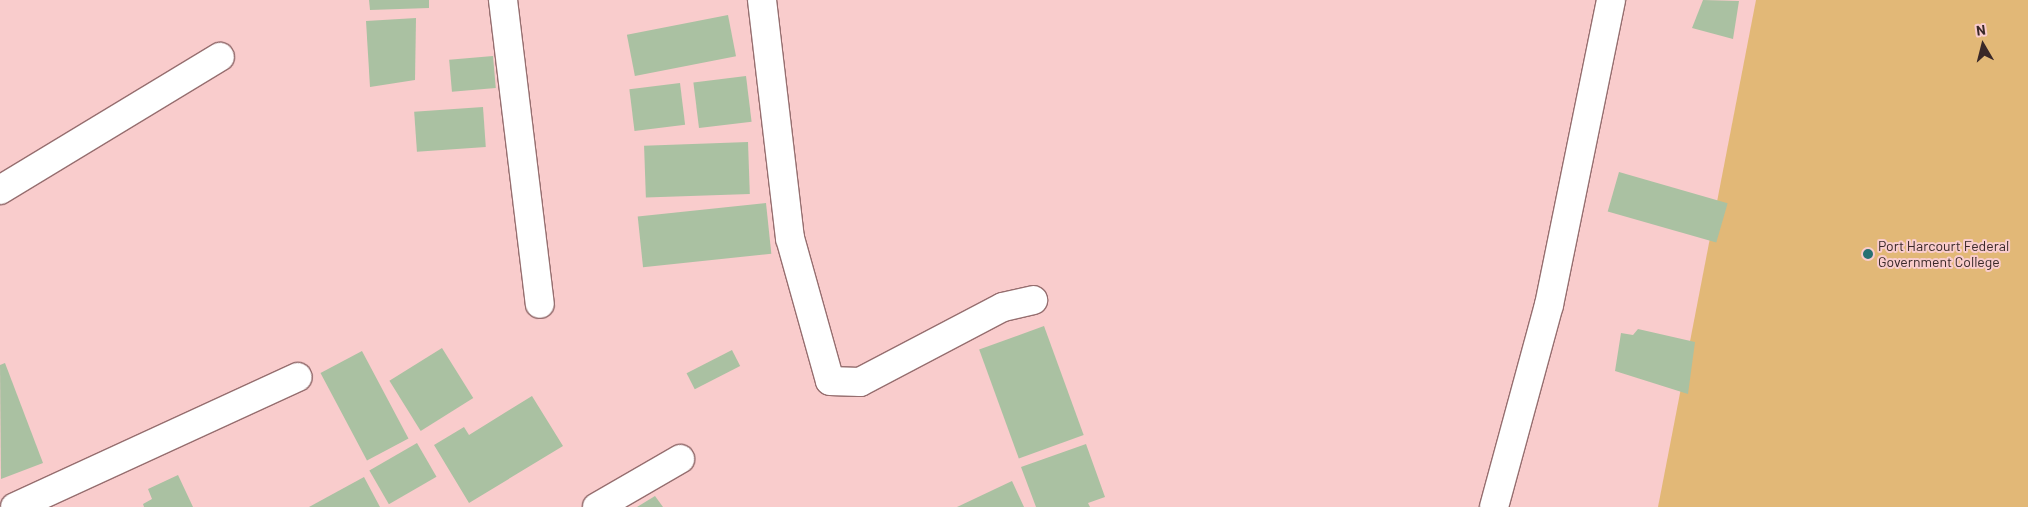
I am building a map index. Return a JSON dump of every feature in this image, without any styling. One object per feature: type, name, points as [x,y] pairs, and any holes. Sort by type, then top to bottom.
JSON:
[{"type":"street","points":[[503,0],[540,304]]},
{"type":"street","points":[[762,0],[790,238],[830,381],[860,382],[1003,307],[1033,300]]},
{"type":"street","points":[[1494,507],[1549,305],[1611,0]]},
{"type":"street","points":[[0,190],[220,57]]},
{"type":"street","points":[[15,507],[298,377]]},
{"type":"street","points":[[597,507],[680,460]]},
{"type":"shaded area","name":"Port Harcourt Federal Government College","points":[[1756,0],[2028,0],[2028,507],[1658,507]]},
{"type":"building","points":[[369,0],[429,0],[429,8],[370,10]]},
{"type":"building","points":[[1703,0],[1739,1],[1733,39],[1692,28]]},
{"type":"building","points":[[728,15],[736,56],[635,76],[627,35]]},
{"type":"building","points":[[416,18],[415,80],[370,87],[366,21]]},
{"type":"building","points":[[493,56],[496,88],[452,92],[449,60]]},
{"type":"building","points":[[746,76],[752,122],[699,128],[693,82]]},
{"type":"building","points":[[680,83],[685,125],[634,131],[629,89]]},
{"type":"building","points":[[483,107],[486,147],[417,152],[414,112]]},
{"type":"building","points":[[748,142],[750,194],[646,198],[644,146]]},
{"type":"building","points":[[1619,172],[1728,203],[1716,243],[1608,211]]},
{"type":"building","points":[[766,203],[771,254],[643,267],[638,216]]},
{"type":"building","points":[[1044,326],[1084,435],[1019,459],[979,350]]},
{"type":"building","points":[[1638,329],[1695,342],[1688,394],[1615,371],[1621,333],[1633,335]]},
{"type":"building","points":[[442,348],[473,398],[421,431],[389,381]]},
{"type":"building","points":[[732,350],[740,366],[695,389],[687,373]]},
{"type":"building","points":[[362,351],[408,438],[367,460],[321,373]]},
{"type":"building","points":[[5,363],[43,463],[1,479],[0,365]]},
{"type":"building","points":[[532,396],[563,446],[469,503],[434,445],[464,427],[469,435]]},
{"type":"building","points":[[417,443],[436,477],[389,504],[369,470]]},
{"type":"building","points":[[1086,444],[1105,497],[1088,503],[1090,507],[1036,507],[1021,467]]},
{"type":"building","points":[[178,475],[193,507],[144,507],[143,504],[152,499],[148,489]]},
{"type":"building","points":[[364,477],[380,507],[309,507]]},
{"type":"building","points":[[1012,481],[1024,507],[957,507]]},
{"type":"building","points":[[655,496],[663,507],[637,507]]},
{"type":"place","name":"Port Harcourt Federal Government College","points":[[1868,254]]}]
